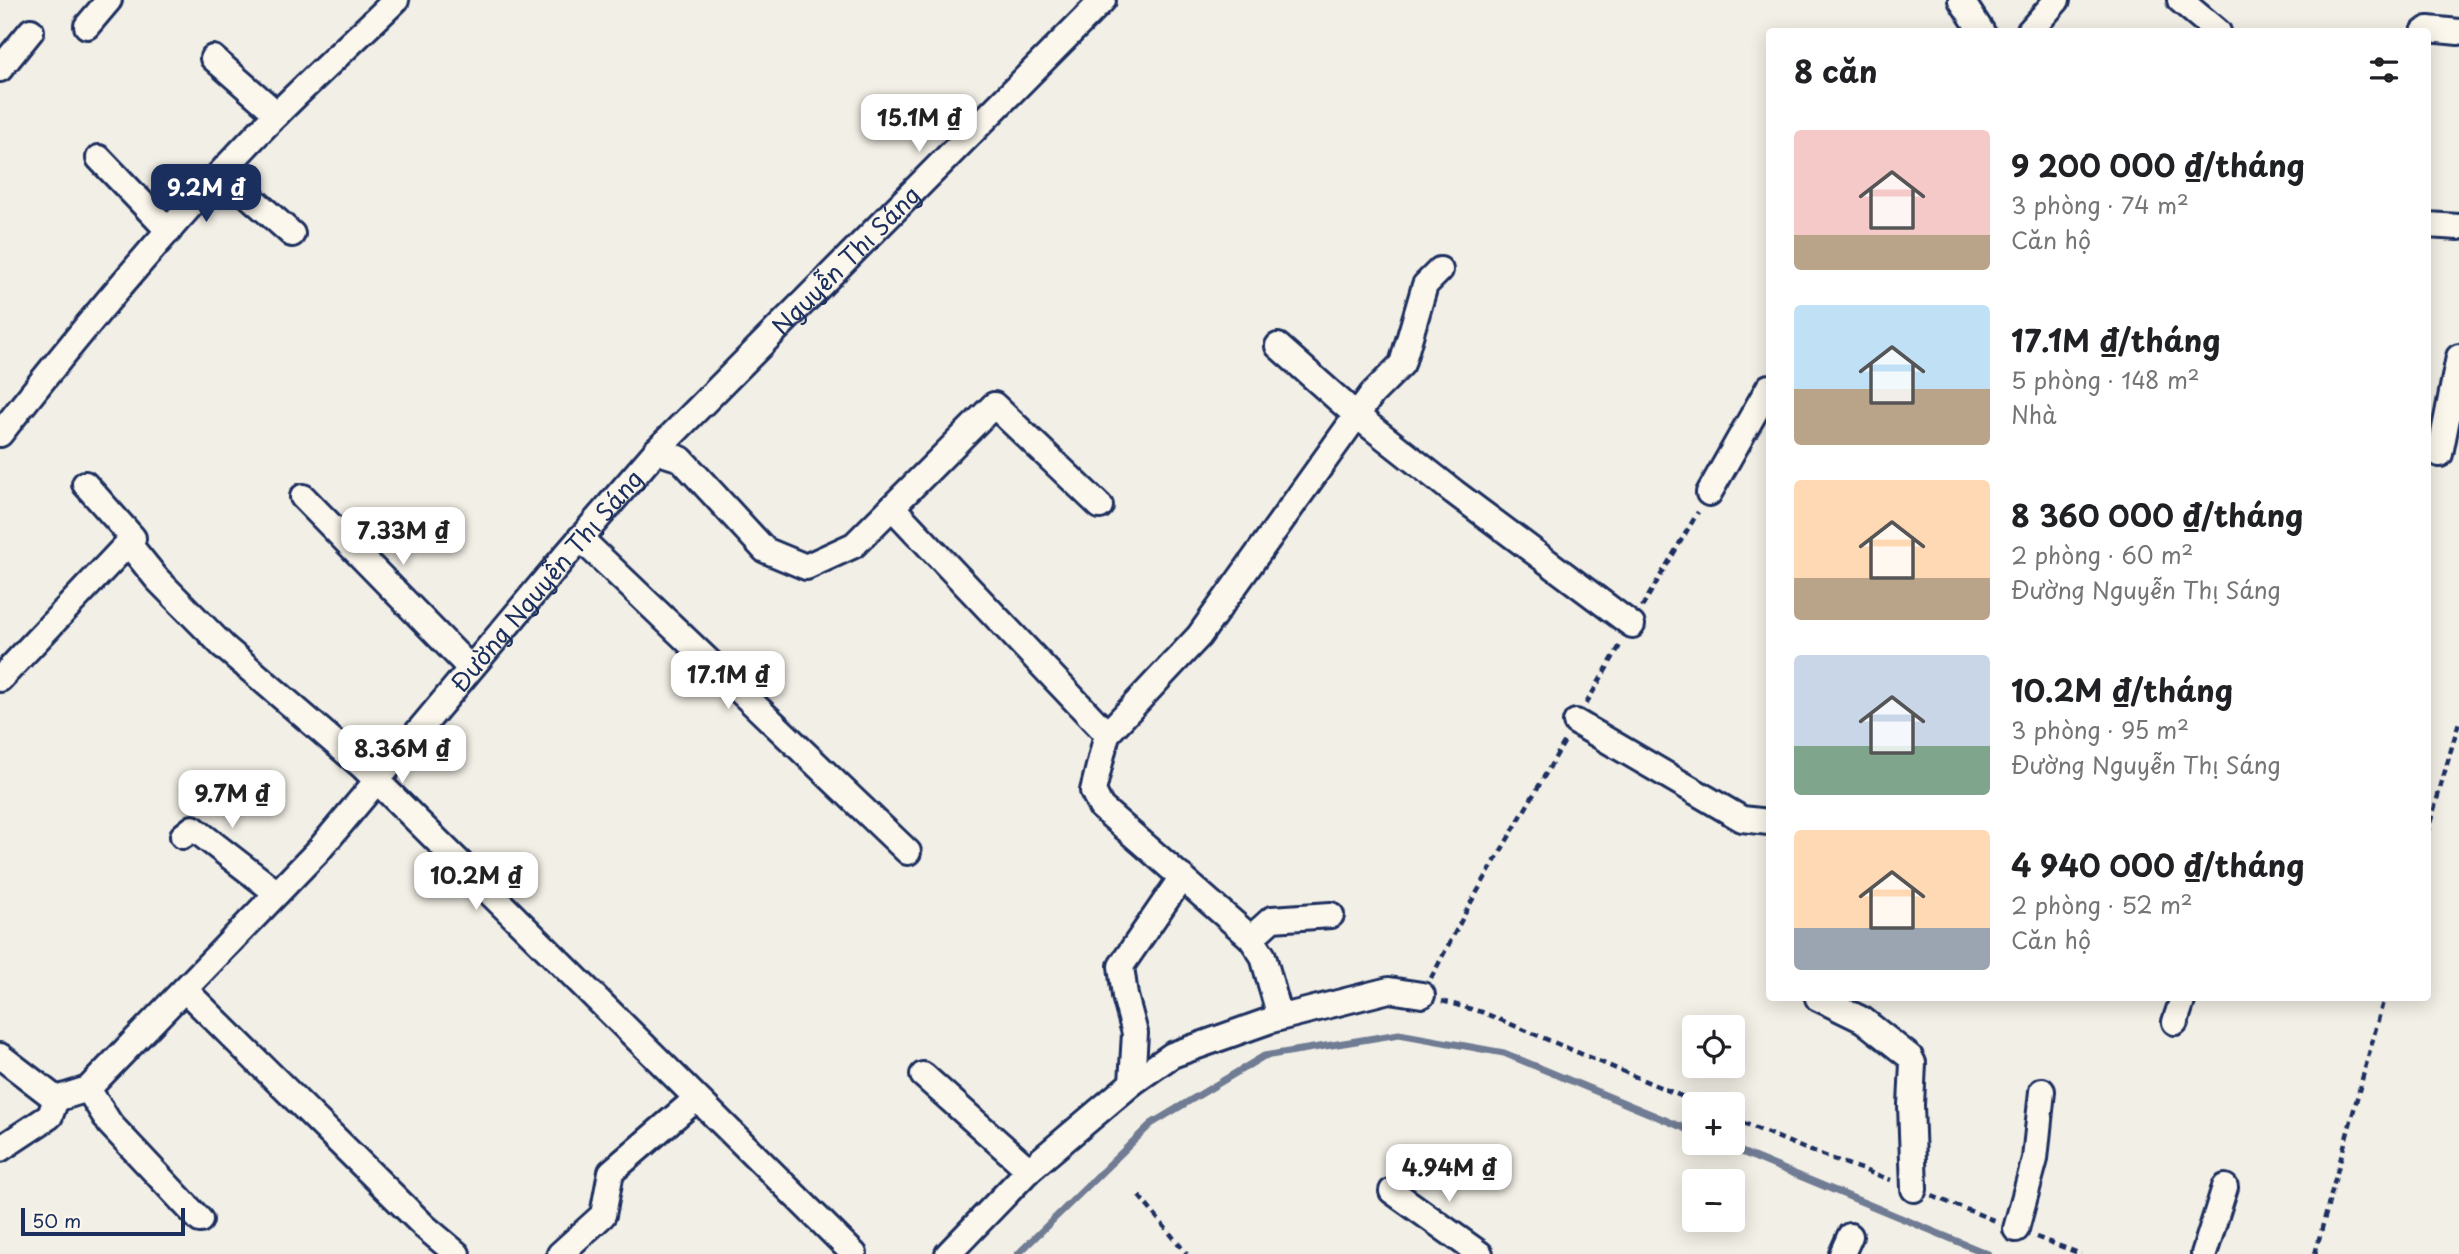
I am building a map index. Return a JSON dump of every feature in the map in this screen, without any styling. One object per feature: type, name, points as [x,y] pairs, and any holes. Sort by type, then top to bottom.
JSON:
[{"type":"street","points":[[87,26],[109,0]]},
{"type":"street","points":[[0,434],[72,341],[169,231],[277,114],[396,0]]},
{"type":"street","name":"Nguyễn Thị Sáng","points":[[767,340],[1103,0]]},
{"type":"street","points":[[1961,0],[1979,28]]},
{"type":"street","points":[[2032,28],[2057,0]]},
{"type":"street","points":[[2180,0],[2213,28]]},
{"type":"street","points":[[2431,29],[2459,32]]},
{"type":"street","points":[[0,69],[31,31]]},
{"type":"street","points":[[213,58],[277,114]]},
{"type":"street","points":[[99,158],[169,231]]},
{"type":"street","points":[[223,173],[292,234]]},
{"type":"street","points":[[2431,225],[2459,227]]},
{"type":"street","points":[[1280,1017],[1263,956],[1251,938],[1101,807],[1093,791],[1107,734],[1199,636],[1371,394],[1402,364],[1425,285],[1440,270]]},
{"type":"street","name":"Đường Nguyễn Thị Sáng","points":[[56,1099],[89,1089],[318,851],[656,451],[767,340]]},
{"type":"street","points":[[1278,346],[1356,415],[1632,625]]},
{"type":"street","points":[[2440,454],[2455,403],[2459,358]]},
{"type":"street","points":[[1709,493],[1766,392]]},
{"type":"street","points":[[656,451],[681,459],[765,550],[806,567],[854,545],[994,405],[1100,506]]},
{"type":"street","points":[[0,680],[133,538],[85,484]]},
{"type":"street","points":[[303,497],[470,668]]},
{"type":"street","points":[[892,506],[1107,734]]},
{"type":"street","points":[[580,538],[908,852]]},
{"type":"street","points":[[128,543],[157,579],[223,646],[377,781],[854,1254]]},
{"type":"street","points":[[1576,722],[1742,819],[1766,822]]},
{"type":"street","points":[[183,836],[193,828],[277,893]]},
{"type":"street","points":[[1132,1083],[1135,1033],[1125,996],[1121,966],[1182,877]]},
{"type":"street","points":[[1251,938],[1272,919],[1331,915]]},
{"type":"street","points":[[185,989],[425,1227],[457,1254]]},
{"type":"street","points":[[948,1254],[1029,1170],[1132,1083],[1172,1055],[1280,1017],[1389,990],[1422,995]]},
{"type":"street","points":[[1824,1001],[1863,1020],[1910,1057],[1913,1063],[1910,1105],[1914,1188]]},
{"type":"street","points":[[2175,1022],[2182,1001]]},
{"type":"street","points":[[0,1056],[56,1099],[50,1116],[0,1149]]},
{"type":"street","points":[[923,1075],[1029,1170]]},
{"type":"street","points":[[89,1089],[110,1124],[200,1220]]},
{"type":"street","points":[[2016,1229],[2035,1159],[2042,1091]]},
{"type":"street","points":[[560,1254],[603,1215],[611,1172],[696,1099]]},
{"type":"street","points":[[2204,1254],[2225,1186]]},
{"type":"street","points":[[1392,1191],[1480,1254]]},
{"type":"path","points":[[2431,820],[2459,722]]},
{"type":"path","points":[[1422,995],[1482,1012],[1682,1096]]},
{"type":"path","points":[[2315,1254],[2383,1001]]},
{"type":"path","points":[[1139,1196],[1187,1254]]},
{"type":"waterway","points":[[1018,1254],[1151,1124],[1264,1056],[1399,1034],[1504,1053],[1682,1127]]},
{"type":"waterway","points":[[1745,1153],[1988,1254]]}]
